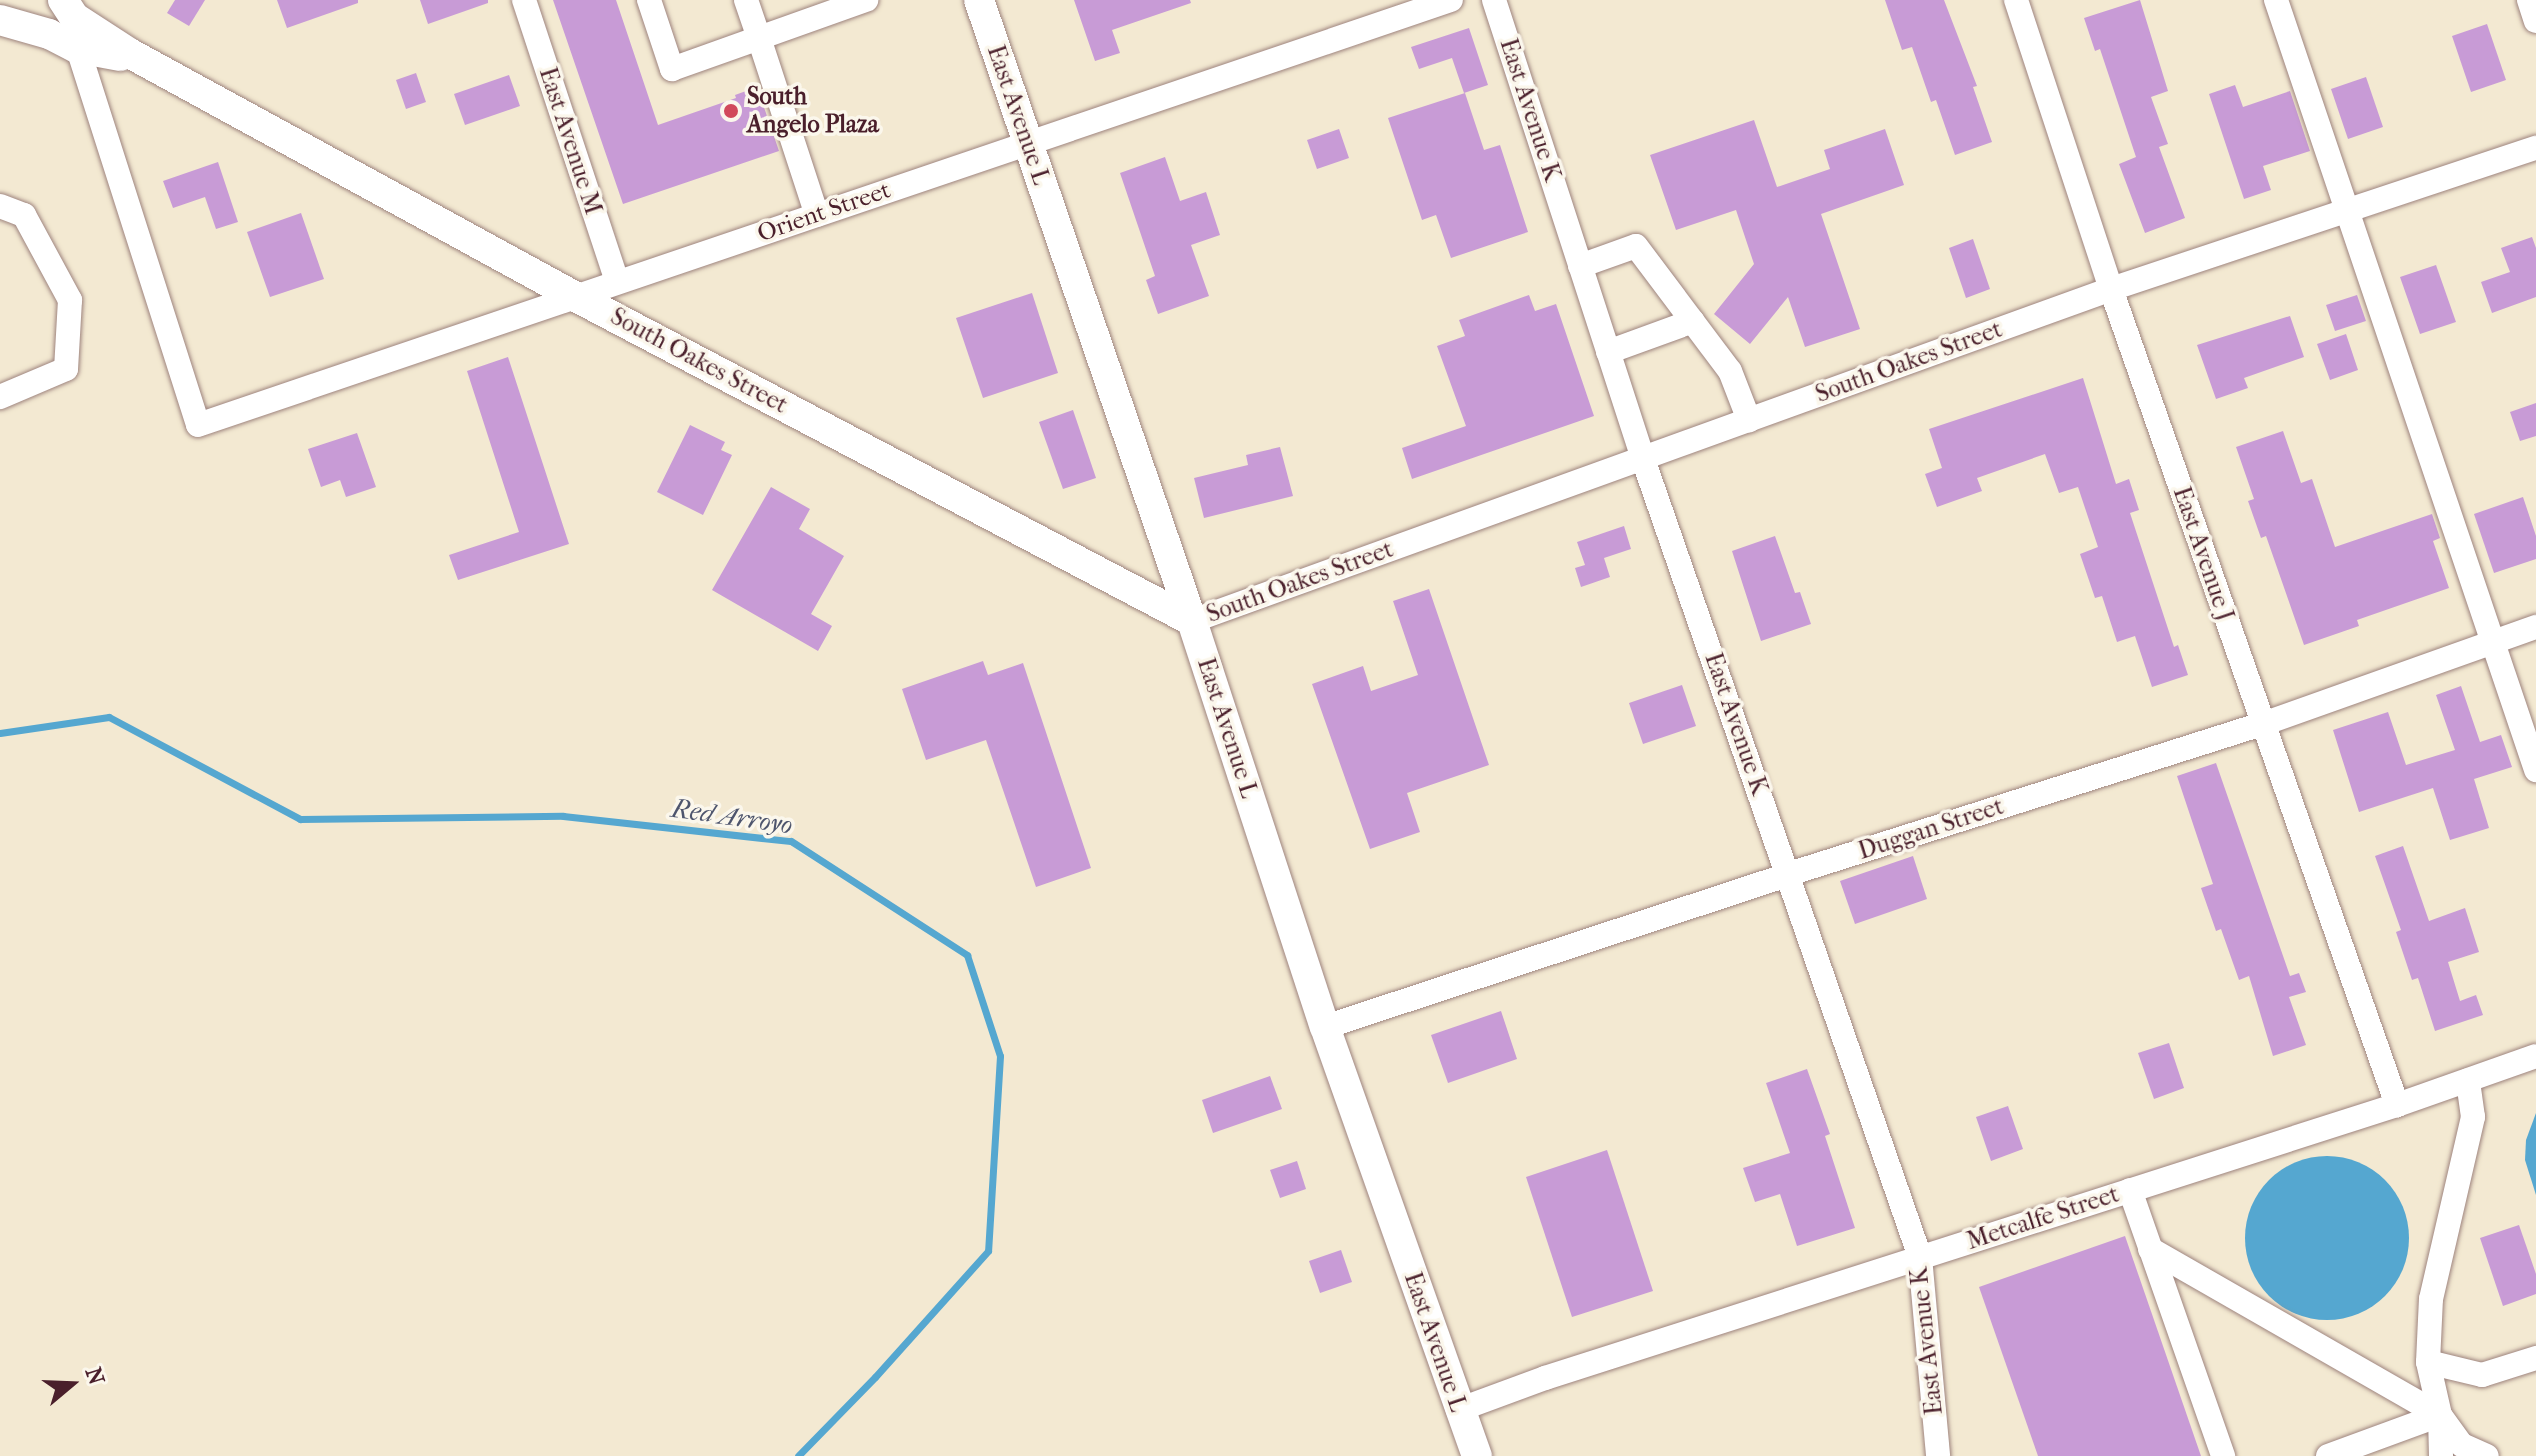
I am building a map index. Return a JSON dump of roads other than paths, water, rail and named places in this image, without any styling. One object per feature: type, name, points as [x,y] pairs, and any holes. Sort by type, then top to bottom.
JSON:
[{"type":"main road","name":"South Oakes Street","points":[[62,0],[74,17],[142,60],[576,297],[1192,621]]},
{"type":"main road","name":"East Avenue L","points":[[979,0],[1192,621],[1325,1027],[1458,1410],[1477,1456]]},
{"type":"main road","points":[[0,20],[49,34],[77,48],[142,60]]},
{"type":"street","points":[[62,0],[77,48]]},
{"type":"street","name":"East Avenue M","points":[[524,0],[617,282]]},
{"type":"street","points":[[649,0],[672,69],[866,0]]},
{"type":"street","points":[[746,0],[817,215]]},
{"type":"street","name":"Orient Street","points":[[77,48],[198,425],[1451,0]]},
{"type":"street","name":"East Avenue K","points":[[1494,0],[1643,459],[1920,1257],[1938,1456]]},
{"type":"street","name":"East Avenue J","points":[[2016,0],[2111,289],[2397,1105]]},
{"type":"street","points":[[2276,0],[2536,770]]},
{"type":"street","points":[[2529,0],[2536,21]]},
{"type":"street","name":"South Oakes Street","points":[[1192,621],[2111,289],[2536,148]]},
{"type":"street","points":[[0,206],[24,215],[70,300],[66,369],[0,397]]},
{"type":"street","points":[[1580,266],[1636,246],[1730,371],[1749,420]]},
{"type":"street","points":[[1608,352],[1693,321]]},
{"type":"street","name":"Duggan Street","points":[[1325,1027],[1789,874],[2263,724],[2536,627]]},
{"type":"street","name":"Metcalfe Street","points":[[1458,1410],[1545,1378],[2397,1105],[2536,1056]]},
{"type":"street","points":[[2441,1456],[2440,1415],[2428,1362],[2431,1299],[2473,1117],[2468,1080]]},
{"type":"street","points":[[2130,1190],[2223,1456]]},
{"type":"street","points":[[2150,1249],[2440,1415],[2462,1445],[2487,1456]]},
{"type":"street","points":[[2428,1362],[2482,1375],[2536,1358]]},
{"type":"street","points":[[2328,1456],[2440,1415]]},
{"type":"water","points":[[2536,1113],[2536,1195],[2525,1160],[2526,1140]]},
{"type":"water","points":[[2327,1156],[2358,1162],[2385,1180],[2403,1207],[2409,1238],[2403,1269],[2385,1296],[2358,1314],[2327,1320],[2296,1314],[2269,1296],[2251,1269],[2245,1238],[2251,1207],[2269,1180],[2296,1162]]},
{"type":"waterway","name":"Red Arroyo","points":[[0,733],[109,717],[300,819],[563,816],[791,841],[967,955],[1000,1056],[988,1251],[875,1377],[798,1456]]},
{"type":"place","name":"South Angelo Plaza","points":[[731,111]]}]
